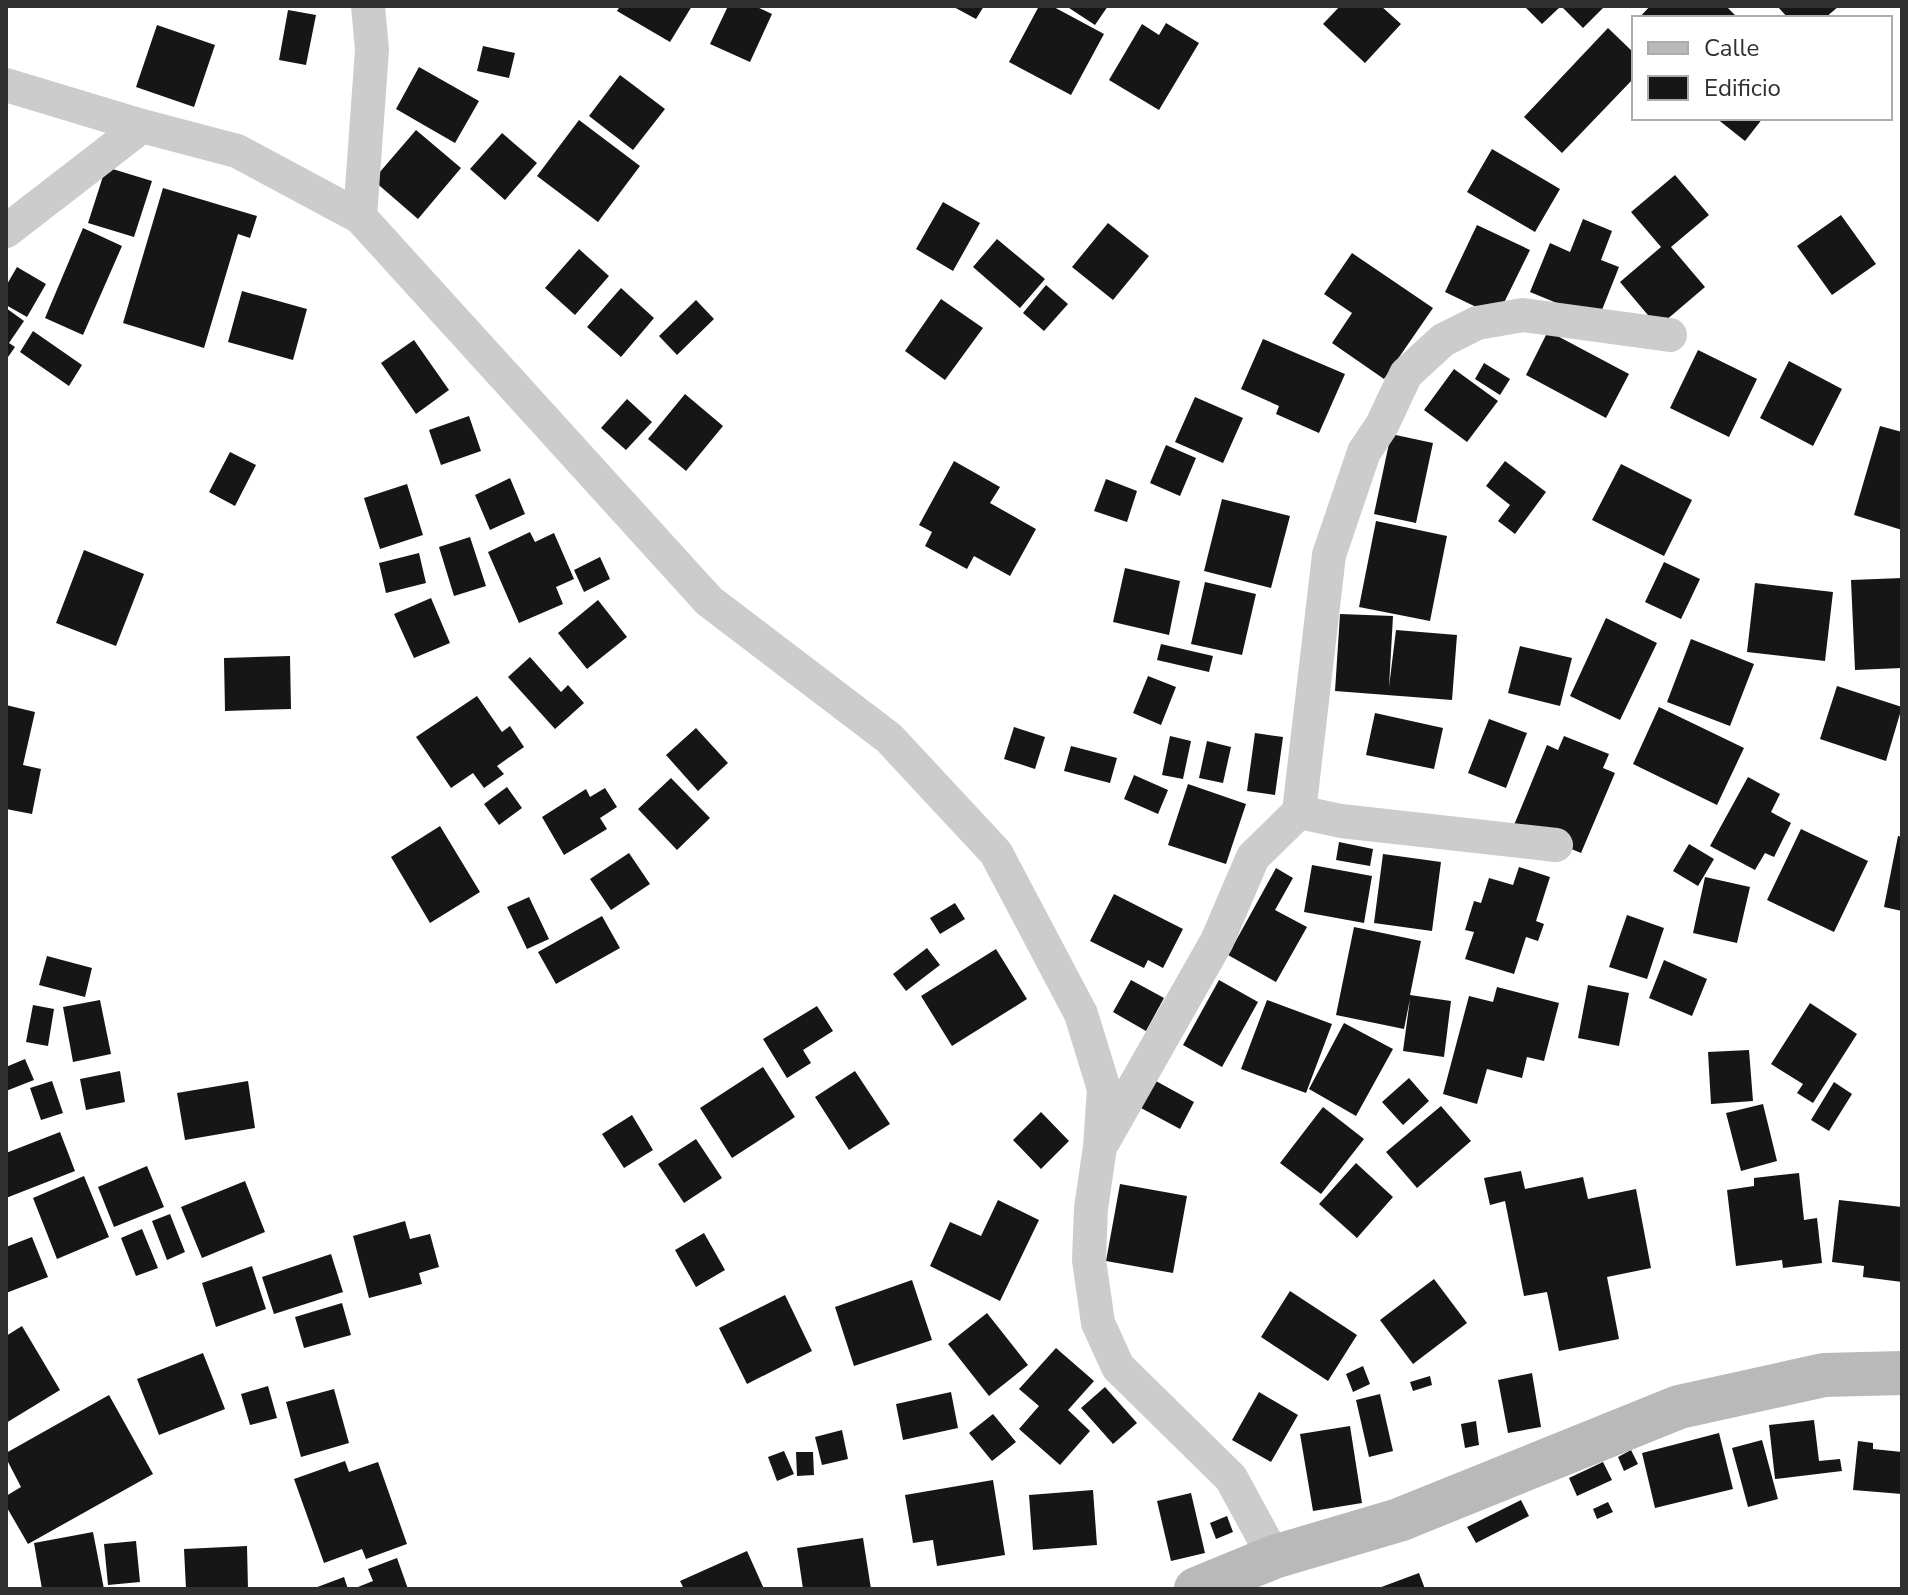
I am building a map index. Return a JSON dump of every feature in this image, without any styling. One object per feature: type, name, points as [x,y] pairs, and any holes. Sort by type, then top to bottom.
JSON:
[{"type":"main road","points":[[1196,1589],[1274,1557],[1399,1520],[1679,1407],[1824,1375],[1902,1373]]},
{"type":"street","points":[[360,217],[372,50],[368,6]]},
{"type":"street","points":[[6,85],[237,151],[360,217],[709,601],[889,738],[996,853],[1081,1014],[1104,1089],[1091,1208],[1089,1260],[1098,1323],[1118,1367],[1231,1478],[1274,1557]]},
{"type":"street","points":[[6,231],[142,126]]},
{"type":"street","points":[[1100,1147],[1217,941],[1253,857],[1299,812],[1329,555],[1364,452],[1382,425],[1406,374],[1443,340],[1477,323],[1523,315],[1670,335]]},
{"type":"street","points":[[1299,812],[1341,821],[1556,845]]},
{"type":"building","points":[[620,6],[692,6],[670,42],[617,11]]},
{"type":"building","points":[[728,6],[755,6],[772,14],[750,62],[710,44]]},
{"type":"building","points":[[952,6],[984,6],[976,19]]},
{"type":"building","points":[[1039,6],[1052,6],[1104,34],[1071,95],[1009,62]]},
{"type":"building","points":[[1066,6],[1108,6],[1095,25]]},
{"type":"building","points":[[1340,6],[1381,6],[1401,24],[1365,63],[1323,24]]},
{"type":"building","points":[[1524,6],[1561,6],[1542,24]]},
{"type":"building","points":[[1561,6],[1605,6],[1583,28]]},
{"type":"building","points":[[1650,6],[1726,6],[1736,16],[1641,16]]},
{"type":"building","points":[[1777,6],[1839,6],[1827,16],[1786,16]]},
{"type":"building","points":[[288,10],[316,15],[306,65],[279,60]]},
{"type":"building","points":[[1166,23],[1199,43],[1159,110],[1109,80],[1142,24],[1159,35]]},
{"type":"building","points":[[157,25],[215,45],[194,107],[136,87]]},
{"type":"building","points":[[1608,28],[1632,51],[1632,80],[1562,153],[1524,117]]},
{"type":"building","points":[[483,46],[515,53],[509,78],[477,71]]},
{"type":"building","points":[[419,67],[479,101],[455,143],[396,109]]},
{"type":"building","points":[[620,75],[665,109],[633,150],[589,116]]},
{"type":"building","points":[[579,120],[640,166],[598,222],[537,176]]},
{"type":"building","points":[[1719,120],[1761,120],[1745,141]]},
{"type":"building","points":[[416,130],[461,168],[418,219],[373,180]]},
{"type":"building","points":[[502,133],[537,163],[505,200],[470,169]]},
{"type":"building","points":[[1492,149],[1560,189],[1535,232],[1467,192]]},
{"type":"building","points":[[106,167],[152,181],[134,237],[88,223]]},
{"type":"building","points":[[1675,175],[1709,215],[1671,247],[1705,287],[1658,327],[1620,282],[1661,247],[1631,212]]},
{"type":"building","points":[[163,188],[257,216],[250,238],[238,234],[204,348],[123,323]]},
{"type":"building","points":[[943,202],[980,223],[953,271],[916,249]]},
{"type":"building","points":[[1841,215],[1876,264],[1832,295],[1797,246]]},
{"type":"building","points":[[1583,219],[1612,231],[1601,260],[1619,267],[1598,320],[1530,292],[1550,243],[1570,252]]},
{"type":"building","points":[[1108,223],[1149,256],[1113,300],[1072,267]]},
{"type":"building","points":[[1477,225],[1530,250],[1497,317],[1445,292]]},
{"type":"building","points":[[83,228],[122,246],[83,335],[45,318]]},
{"type":"building","points":[[997,239],[1045,279],[1020,308],[973,267]]},
{"type":"building","points":[[579,249],[609,276],[575,315],[545,288]]},
{"type":"building","points":[[1352,253],[1433,308],[1384,379],[1332,343],[1352,313],[1324,294]]},
{"type":"building","points":[[17,267],[46,284],[27,317],[6,305],[6,286]]},
{"type":"building","points":[[1046,285],[1068,304],[1044,331],[1023,313]]},
{"type":"building","points":[[621,288],[654,318],[621,357],[587,327]]},
{"type":"building","points":[[242,291],[307,309],[293,360],[228,342]]},
{"type":"building","points":[[941,299],[983,328],[945,380],[905,351]]},
{"type":"building","points":[[696,300],[714,319],[677,355],[659,336]]},
{"type":"building","points":[[6,308],[24,321],[9,343],[15,347],[6,360]]},
{"type":"building","points":[[33,331],[82,365],[69,386],[20,352]]},
{"type":"building","points":[[1548,331],[1629,374],[1606,418],[1526,375]]},
{"type":"building","points":[[1263,339],[1345,374],[1319,433],[1276,414],[1279,406],[1241,389]]},
{"type":"building","points":[[414,340],[449,390],[416,414],[381,363]]},
{"type":"building","points":[[1698,350],[1757,379],[1729,437],[1670,408]]},
{"type":"building","points":[[1789,361],[1842,389],[1813,446],[1760,418]]},
{"type":"building","points":[[1484,363],[1510,379],[1500,395],[1475,379]]},
{"type":"building","points":[[1454,369],[1498,401],[1467,442],[1424,410]]},
{"type":"building","points":[[685,394],[723,426],[686,471],[648,439]]},
{"type":"building","points":[[1195,397],[1243,418],[1223,463],[1175,442]]},
{"type":"building","points":[[627,399],[652,422],[626,450],[601,428]]},
{"type":"building","points":[[469,416],[481,451],[441,465],[429,430]]},
{"type":"building","points":[[1880,426],[1902,432],[1902,530],[1854,515]]},
{"type":"building","points":[[1391,434],[1433,443],[1416,523],[1374,514]]},
{"type":"building","points":[[1166,445],[1196,458],[1180,496],[1150,483]]},
{"type":"building","points":[[230,452],[256,465],[235,506],[209,492]]},
{"type":"building","points":[[954,461],[1000,487],[990,503],[1036,529],[1010,576],[974,556],[967,569],[925,546],[932,532],[919,525]]},
{"type":"building","points":[[1505,461],[1546,492],[1515,534],[1498,521],[1510,505],[1486,486]]},
{"type":"building","points":[[1621,464],[1692,500],[1664,556],[1592,520]]},
{"type":"building","points":[[510,478],[525,514],[490,530],[475,495]]},
{"type":"building","points":[[1106,479],[1137,491],[1127,522],[1094,511]]},
{"type":"building","points":[[407,484],[423,535],[380,549],[364,498]]},
{"type":"building","points":[[1222,499],[1290,516],[1271,588],[1204,571]]},
{"type":"building","points":[[1376,521],[1447,536],[1430,621],[1359,607]]},
{"type":"building","points":[[530,532],[535,542],[554,533],[574,579],[556,587],[563,604],[519,623],[488,552]]},
{"type":"building","points":[[470,537],[486,586],[454,596],[439,547]]},
{"type":"building","points":[[84,550],[144,574],[116,646],[56,623]]},
{"type":"building","points":[[419,553],[426,583],[386,593],[379,563]]},
{"type":"building","points":[[600,557],[610,579],[584,592],[574,570]]},
{"type":"building","points":[[1664,562],[1700,579],[1681,619],[1645,602]]},
{"type":"building","points":[[1125,568],[1180,581],[1169,635],[1113,622]]},
{"type":"building","points":[[1902,578],[1902,668],[1855,670],[1851,580]]},
{"type":"building","points":[[1205,582],[1256,594],[1242,655],[1191,644]]},
{"type":"building","points":[[1755,583],[1833,592],[1825,661],[1747,652]]},
{"type":"building","points":[[431,598],[450,643],[414,658],[394,614]]},
{"type":"building","points":[[598,600],[627,637],[587,669],[558,633]]},
{"type":"building","points":[[1340,614],[1393,616],[1389,687],[1396,630],[1457,635],[1452,700],[1335,691]]},
{"type":"building","points":[[1606,618],[1657,643],[1620,720],[1570,696]]},
{"type":"building","points":[[1691,639],[1754,664],[1730,726],[1667,702]]},
{"type":"building","points":[[1161,644],[1213,656],[1209,672],[1157,660]]},
{"type":"building","points":[[1520,646],[1572,658],[1560,706],[1508,693]]},
{"type":"building","points":[[290,656],[291,709],[225,711],[224,658]]},
{"type":"building","points":[[530,657],[561,692],[568,685],[584,703],[555,729],[508,677]]},
{"type":"building","points":[[1148,676],[1176,687],[1161,725],[1133,713]]},
{"type":"building","points":[[1837,686],[1902,707],[1886,761],[1820,739]]},
{"type":"building","points":[[477,696],[502,732],[510,726],[524,747],[497,766],[504,774],[484,788],[473,773],[451,788],[416,737]]},
{"type":"building","points":[[6,705],[35,712],[23,765],[41,769],[32,814],[6,809]]},
{"type":"building","points":[[1659,707],[1744,748],[1717,805],[1633,764]]},
{"type":"building","points":[[1375,713],[1443,728],[1434,769],[1366,755]]},
{"type":"building","points":[[1489,719],[1527,733],[1506,788],[1468,773]]},
{"type":"building","points":[[1014,727],[1045,737],[1035,769],[1004,759]]},
{"type":"building","points":[[696,728],[728,763],[698,791],[666,755]]},
{"type":"building","points":[[1255,733],[1283,737],[1275,795],[1247,791]]},
{"type":"building","points":[[1170,736],[1191,741],[1183,779],[1162,775]]},
{"type":"building","points":[[1564,736],[1609,754],[1603,768],[1615,773],[1581,853],[1514,825],[1547,745],[1558,750]]},
{"type":"building","points":[[1207,741],[1231,747],[1223,783],[1199,778]]},
{"type":"building","points":[[1071,746],[1117,758],[1110,783],[1064,771]]},
{"type":"building","points":[[1134,775],[1168,790],[1158,814],[1124,799]]},
{"type":"building","points":[[1748,777],[1780,794],[1771,812],[1791,823],[1774,857],[1765,853],[1755,870],[1710,846]]},
{"type":"building","points":[[671,778],[710,818],[677,850],[638,809]]},
{"type":"building","points":[[1188,784],[1246,804],[1226,864],[1168,845]]},
{"type":"building","points":[[507,787],[522,808],[499,825],[484,804]]},
{"type":"building","points":[[605,788],[617,807],[600,818],[607,829],[564,855],[542,817],[586,789],[590,797]]},
{"type":"building","points":[[440,826],[480,892],[430,923],[391,857]]},
{"type":"building","points":[[1801,829],[1868,861],[1834,932],[1767,900]]},
{"type":"building","points":[[1898,836],[1902,837],[1902,911],[1884,907]]},
{"type":"building","points":[[1339,842],[1373,849],[1370,866],[1336,860]]},
{"type":"building","points":[[1689,844],[1714,859],[1698,886],[1673,871]]},
{"type":"building","points":[[629,853],[650,884],[611,910],[590,879]]},
{"type":"building","points":[[1383,854],[1441,862],[1432,931],[1374,923]]},
{"type":"building","points":[[1312,865],[1372,876],[1364,923],[1304,912]]},
{"type":"building","points":[[1519,867],[1550,877],[1536,921],[1544,924],[1538,941],[1526,937],[1514,974],[1465,959],[1474,932],[1465,930],[1474,901],[1481,903],[1489,878],[1513,885]]},
{"type":"building","points":[[1276,868],[1293,878],[1275,910],[1307,927],[1276,982],[1228,955]]},
{"type":"building","points":[[1705,877],[1750,887],[1737,943],[1693,933]]},
{"type":"building","points":[[1114,894],[1183,929],[1163,968],[1148,960],[1144,968],[1090,941]]},
{"type":"building","points":[[529,897],[549,939],[527,949],[507,907]]},
{"type":"building","points":[[955,903],[965,919],[940,934],[930,918]]},
{"type":"building","points":[[1627,915],[1664,928],[1647,979],[1609,967]]},
{"type":"building","points":[[602,916],[620,948],[556,984],[538,952]]},
{"type":"building","points":[[1354,927],[1421,941],[1410,995],[1451,1001],[1444,1057],[1403,1051],[1410,999],[1404,1029],[1336,1015]]},
{"type":"building","points":[[927,948],[940,965],[906,991],[893,974]]},
{"type":"building","points":[[996,949],[1027,999],[952,1046],[921,996]]},
{"type":"building","points":[[47,956],[92,968],[85,997],[39,985]]},
{"type":"building","points":[[1664,960],[1707,979],[1692,1016],[1649,998]]},
{"type":"building","points":[[1131,980],[1164,998],[1146,1031],[1113,1012]]},
{"type":"building","points":[[1219,980],[1258,1002],[1222,1067],[1183,1045]]},
{"type":"building","points":[[1588,985],[1629,993],[1619,1046],[1578,1038]]},
{"type":"building","points":[[1497,987],[1559,1003],[1544,1061],[1527,1057],[1522,1078],[1487,1069],[1477,1104],[1443,1094],[1469,996],[1493,1002]]},
{"type":"building","points":[[100,1000],[111,1054],[73,1062],[63,1007]]},
{"type":"building","points":[[1267,1000],[1332,1024],[1306,1093],[1241,1069]]},
{"type":"building","points":[[1810,1003],[1857,1034],[1813,1103],[1797,1093],[1803,1084],[1771,1064]]},
{"type":"building","points":[[33,1005],[54,1009],[48,1046],[26,1042]]},
{"type":"building","points":[[817,1006],[833,1031],[803,1050],[811,1063],[787,1078],[763,1039]]},
{"type":"building","points":[[1344,1023],[1393,1049],[1356,1116],[1309,1089]]},
{"type":"building","points":[[1749,1050],[1753,1101],[1711,1104],[1708,1052]]},
{"type":"building","points":[[25,1059],[34,1080],[6,1091],[6,1067]]},
{"type":"building","points":[[763,1067],[795,1117],[732,1158],[700,1108]]},
{"type":"building","points":[[120,1071],[125,1102],[86,1110],[80,1079]]},
{"type":"building","points":[[855,1071],[890,1124],[849,1150],[815,1097]]},
{"type":"building","points":[[1409,1078],[1429,1101],[1403,1125],[1382,1102]]},
{"type":"building","points":[[52,1081],[63,1113],[41,1120],[30,1088]]},
{"type":"building","points":[[248,1081],[255,1128],[185,1140],[177,1093]]},
{"type":"building","points":[[1156,1081],[1194,1102],[1180,1129],[1141,1108]]},
{"type":"building","points":[[1834,1082],[1852,1094],[1829,1131],[1811,1120]]},
{"type":"building","points":[[1763,1104],[1777,1161],[1741,1171],[1726,1113]]},
{"type":"building","points":[[1441,1106],[1471,1141],[1417,1188],[1386,1152]]},
{"type":"building","points":[[1323,1107],[1364,1139],[1321,1194],[1280,1163]]},
{"type":"building","points":[[1041,1112],[1069,1141],[1041,1169],[1013,1140]]},
{"type":"building","points":[[632,1115],[653,1150],[624,1168],[602,1134]]},
{"type":"building","points":[[60,1132],[75,1171],[6,1198],[6,1153]]},
{"type":"building","points":[[696,1139],[722,1178],[684,1203],[658,1164]]},
{"type":"building","points":[[1356,1163],[1393,1197],[1357,1238],[1319,1204]]},
{"type":"building","points":[[147,1166],[164,1207],[114,1227],[98,1187]]},
{"type":"building","points":[[1521,1171],[1525,1189],[1583,1177],[1588,1199],[1636,1189],[1651,1268],[1607,1277],[1619,1339],[1559,1351],[1547,1292],[1524,1296],[1505,1201],[1490,1205],[1484,1178]]},
{"type":"building","points":[[1799,1173],[1804,1220],[1817,1218],[1822,1263],[1783,1268],[1782,1260],[1736,1266],[1727,1190],[1754,1186],[1754,1178]]},
{"type":"building","points":[[84,1176],[109,1237],[57,1259],[33,1198]]},
{"type":"building","points":[[245,1181],[265,1232],[202,1258],[181,1207]]},
{"type":"building","points":[[1120,1184],[1187,1196],[1173,1273],[1106,1261]]},
{"type":"building","points":[[998,1200],[1039,1220],[1000,1301],[930,1266],[950,1222],[981,1236]]},
{"type":"building","points":[[1839,1200],[1902,1207],[1902,1282],[1863,1277],[1864,1266],[1832,1262]]},
{"type":"building","points":[[170,1214],[185,1252],[167,1260],[152,1221]]},
{"type":"building","points":[[405,1221],[410,1239],[430,1234],[439,1267],[419,1273],[422,1284],[369,1298],[353,1236]]},
{"type":"building","points":[[142,1229],[158,1268],[136,1276],[121,1238]]},
{"type":"building","points":[[704,1233],[725,1270],[696,1287],[675,1250]]},
{"type":"building","points":[[32,1237],[48,1277],[6,1293],[6,1247]]},
{"type":"building","points":[[331,1254],[343,1292],[274,1314],[262,1277]]},
{"type":"building","points":[[252,1266],[266,1309],[216,1327],[202,1283]]},
{"type":"building","points":[[1434,1279],[1467,1323],[1413,1364],[1380,1320]]},
{"type":"building","points":[[912,1280],[932,1340],[854,1366],[835,1307]]},
{"type":"building","points":[[1290,1291],[1357,1335],[1328,1381],[1261,1337]]},
{"type":"building","points":[[785,1295],[812,1351],[747,1384],[719,1328]]},
{"type":"building","points":[[342,1303],[351,1335],[304,1348],[295,1317]]},
{"type":"building","points":[[987,1313],[1028,1365],[989,1396],[948,1344]]},
{"type":"building","points":[[22,1326],[60,1390],[6,1423],[6,1336]]},
{"type":"building","points":[[1056,1348],[1094,1381],[1068,1410],[1090,1431],[1060,1465],[1019,1429],[1039,1406],[1019,1389]]},
{"type":"building","points":[[203,1353],[225,1409],[159,1435],[137,1379]]},
{"type":"building","points":[[1363,1366],[1370,1384],[1353,1392],[1346,1374]]},
{"type":"building","points":[[1532,1373],[1541,1427],[1508,1433],[1498,1380]]},
{"type":"building","points":[[1430,1376],[1432,1385],[1413,1391],[1410,1382]]},
{"type":"building","points":[[268,1386],[277,1418],[250,1425],[241,1394]]},
{"type":"building","points":[[1105,1387],[1137,1423],[1113,1444],[1081,1408]]},
{"type":"building","points":[[334,1389],[349,1443],[301,1457],[286,1402]]},
{"type":"building","points":[[951,1392],[958,1428],[903,1440],[896,1404]]},
{"type":"building","points":[[1259,1392],[1298,1415],[1271,1462],[1232,1440]]},
{"type":"building","points":[[1380,1394],[1393,1451],[1369,1457],[1356,1400]]},
{"type":"building","points":[[109,1395],[153,1474],[28,1544],[6,1506],[6,1496],[21,1487],[6,1453]]},
{"type":"building","points":[[993,1414],[1016,1442],[992,1461],[969,1433]]},
{"type":"building","points":[[1814,1420],[1819,1461],[1840,1459],[1842,1471],[1775,1479],[1769,1425]]},
{"type":"building","points":[[1476,1421],[1479,1445],[1465,1448],[1461,1424]]},
{"type":"building","points":[[1350,1426],[1362,1503],[1313,1511],[1300,1434]]},
{"type":"building","points":[[842,1430],[848,1459],[822,1465],[815,1437]]},
{"type":"building","points":[[1719,1433],[1733,1489],[1655,1508],[1642,1453]]},
{"type":"building","points":[[1762,1440],[1778,1499],[1748,1507],[1732,1448]]},
{"type":"building","points":[[1858,1441],[1873,1443],[1873,1449],[1902,1452],[1902,1494],[1853,1490]]},
{"type":"building","points":[[1631,1450],[1638,1464],[1624,1471],[1618,1457]]},
{"type":"building","points":[[784,1451],[794,1474],[777,1481],[768,1457]]},
{"type":"building","points":[[796,1452],[813,1452],[814,1475],[797,1476]]},
{"type":"building","points":[[345,1461],[349,1472],[378,1462],[407,1544],[366,1559],[362,1549],[324,1563],[294,1479]]},
{"type":"building","points":[[1603,1462],[1612,1480],[1577,1496],[1569,1478]]},
{"type":"building","points":[[993,1480],[1005,1555],[937,1566],[933,1540],[913,1543],[905,1495]]},
{"type":"building","points":[[1093,1490],[1097,1545],[1033,1550],[1029,1495]]},
{"type":"building","points":[[1191,1493],[1205,1553],[1171,1561],[1157,1501]]},
{"type":"building","points":[[1521,1500],[1529,1516],[1476,1543],[1467,1527]]},
{"type":"building","points":[[1608,1502],[1613,1512],[1597,1519],[1593,1509]]},
{"type":"building","points":[[1227,1516],[1233,1532],[1216,1539],[1210,1523]]},
{"type":"building","points":[[93,1532],[104,1589],[42,1589],[34,1543]]},
{"type":"building","points":[[863,1538],[871,1589],[803,1589],[797,1548]]},
{"type":"building","points":[[136,1541],[140,1582],[108,1585],[104,1544]]},
{"type":"building","points":[[247,1546],[248,1589],[186,1589],[184,1549]]},
{"type":"building","points":[[747,1551],[764,1589],[684,1589],[680,1581]]},
{"type":"building","points":[[397,1558],[408,1589],[353,1589],[373,1581],[368,1569]]},
{"type":"building","points":[[1419,1573],[1425,1589],[1376,1589]]},
{"type":"building","points":[[344,1577],[348,1589],[312,1589]]}]
